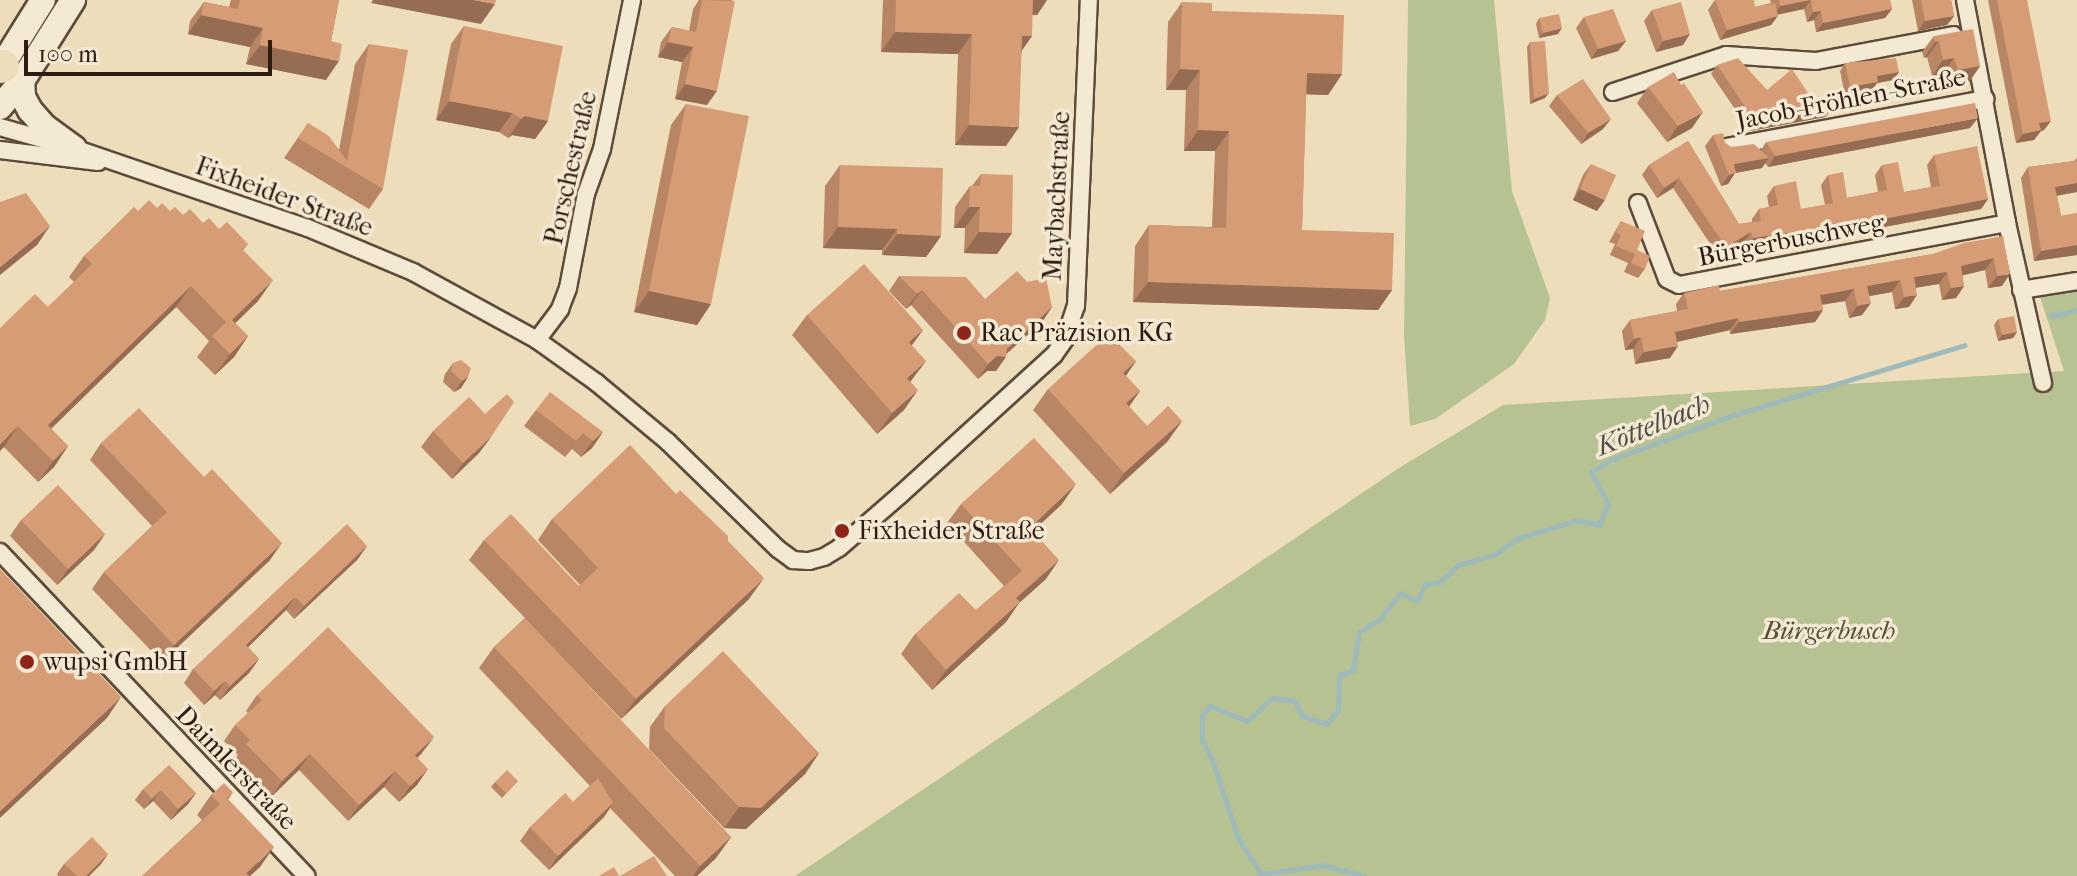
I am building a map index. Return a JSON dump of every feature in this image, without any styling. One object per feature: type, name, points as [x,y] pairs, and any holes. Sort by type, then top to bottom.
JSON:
[{"type":"main road","points":[[0,107],[6,71],[43,0]]},
{"type":"main road","points":[[6,71],[73,0]]},
{"type":"main road","points":[[6,71],[30,110],[45,127],[74,148]]},
{"type":"street","name":"Porschestraße","points":[[537,340],[560,309],[568,288],[586,194],[602,149],[632,0]]},
{"type":"street","name":"Maybachstraße","points":[[809,561],[839,548],[880,513],[1054,355],[1065,339],[1076,306],[1089,0]]},
{"type":"street","name":"Jacob-Fröhlen-Straße","points":[[1965,0],[2007,223],[2043,383]]},
{"type":"street","points":[[1613,92],[1726,55],[1816,61],[1971,32]]},
{"type":"street","name":"Jacob-Fröhlen-Straße","points":[[1726,147],[1986,99]]},
{"type":"street","name":"Fixheider Straße","points":[[0,127],[123,164],[308,228],[413,272],[537,340],[668,442],[778,549],[793,560],[809,561]]},
{"type":"street","name":"Fixheider Straße","points":[[0,150],[123,164]]},
{"type":"street","name":"Bürgerbuschweg","points":[[1638,203],[1667,279],[1679,285],[2007,223]]},
{"type":"street","points":[[2021,290],[2077,281]]},
{"type":"street","name":"Daimlerstraße","points":[[0,552],[306,876]]},
{"type":"green space","points":[[1408,0],[1494,0],[1512,191],[1550,298],[1545,320],[1514,364],[1435,419],[1410,426],[1404,335]]},
{"type":"green space","name":"Bürgerbusch","points":[[2077,290],[2077,876],[795,876],[1399,468],[1503,405],[2064,371],[2040,297]]},
{"type":"building","points":[[240,0],[339,0],[331,41],[342,44],[339,61],[260,45],[263,28],[201,15],[204,2],[238,9]]},
{"type":"building","points":[[474,0],[496,0],[495,4]]},
{"type":"building","points":[[702,0],[735,1],[717,91],[685,84],[693,47],[668,42],[672,27],[696,32]]},
{"type":"building","points":[[896,0],[1033,0],[1032,36],[1022,36],[1019,127],[969,125],[972,34],[895,32]]},
{"type":"building","points":[[1715,0],[1754,0],[1755,7],[1775,3],[1778,16],[1727,30]]},
{"type":"building","points":[[1779,0],[1810,0],[1780,6]]},
{"type":"building","points":[[1811,0],[1890,0],[1892,9],[1823,23],[1821,11],[1813,12]]},
{"type":"building","points":[[1921,0],[1951,0],[1954,16],[1925,21]]},
{"type":"building","points":[[1997,0],[2027,0],[2051,121],[2039,123],[2041,130],[2023,134]]},
{"type":"building","points":[[1182,2],[1212,3],[1212,11],[1344,15],[1342,74],[1307,73],[1302,230],[1394,233],[1392,290],[1148,282],[1149,225],[1226,228],[1229,131],[1198,130],[1200,70],[1180,69]]},
{"type":"building","points":[[1681,2],[1690,34],[1663,41],[1652,10]]},
{"type":"building","points":[[1613,9],[1626,41],[1598,49],[1584,17]]},
{"type":"building","points":[[1559,14],[1562,28],[1543,33],[1539,18]]},
{"type":"building","points":[[464,26],[563,46],[548,121],[525,116],[521,119],[512,113],[449,101]]},
{"type":"building","points":[[1973,29],[1980,66],[1958,70],[1954,58],[1943,60],[1939,41],[1935,42],[1934,36]]},
{"type":"building","points":[[1545,41],[1549,93],[1534,99],[1530,42]]},
{"type":"building","points":[[369,44],[408,50],[383,189],[298,138],[308,123],[329,136],[347,161]]},
{"type":"building","points":[[1738,58],[1767,90],[1792,69],[1814,102],[1830,99],[1832,109],[1756,123],[1717,65]]},
{"type":"building","points":[[1896,58],[1899,72],[1877,76],[1878,82],[1850,87],[1845,63]]},
{"type":"building","points":[[1674,72],[1703,112],[1678,126],[1648,87]]},
{"type":"building","points":[[1583,79],[1611,119],[1588,133],[1557,95]]},
{"type":"building","points":[[1975,103],[1978,118],[1775,156],[1766,142]]},
{"type":"building","points":[[686,104],[749,116],[711,304],[649,291]]},
{"type":"building","points":[[1723,133],[1725,143],[1731,147],[1754,144],[1769,158],[1734,164],[1736,173],[1729,175],[1713,135]]},
{"type":"building","points":[[1688,141],[1739,224],[1761,221],[1759,209],[1778,205],[1774,186],[1796,181],[1801,209],[1833,203],[1828,175],[1843,172],[1847,198],[1887,190],[1882,165],[1898,162],[1904,192],[1940,186],[1934,155],[1977,146],[1988,199],[1799,235],[1799,231],[1753,238],[1751,232],[1726,247],[1679,178],[1664,188],[1649,165]]},
{"type":"building","points":[[2077,161],[2077,183],[2055,187],[2061,216],[2077,213],[2077,245],[2041,251],[2028,167]]},
{"type":"building","points":[[1591,164],[1616,175],[1605,200],[1580,189]]},
{"type":"building","points":[[840,165],[943,168],[941,236],[897,234],[897,229],[838,227]]},
{"type":"building","points":[[981,174],[1013,175],[1012,233],[979,232],[980,207],[969,207],[970,186],[980,186]]},
{"type":"building","points":[[26,193],[50,226],[0,267],[0,202]]},
{"type":"building","points":[[149,200],[157,208],[162,203],[170,211],[175,207],[183,215],[190,209],[203,223],[209,218],[219,229],[227,222],[248,244],[242,249],[273,280],[232,320],[248,336],[230,354],[212,336],[226,322],[191,286],[48,425],[68,446],[53,461],[18,426],[0,444],[0,328],[35,294],[48,307],[92,264],[84,256],[134,207],[138,211]]},
{"type":"building","points":[[1621,221],[1645,231],[1637,250],[1650,256],[1645,269],[1631,263],[1635,254],[1616,246],[1621,235],[1616,232]]},
{"type":"building","points":[[2003,236],[2010,274],[1997,276],[1994,258],[1961,266],[1964,286],[1951,288],[1947,272],[1914,277],[1917,295],[1904,297],[1900,280],[1867,286],[1871,303],[1857,306],[1854,289],[1820,295],[1823,310],[1739,322],[1738,318],[1675,332],[1678,346],[1644,352],[1641,337],[1634,339],[1630,320],[1688,309],[1684,293],[1719,285],[1720,291],[1933,254],[1964,243]]},
{"type":"building","points":[[864,264],[923,330],[909,342],[926,361],[907,378],[918,390],[892,413],[807,315]]},
{"type":"building","points":[[1017,271],[1027,282],[1046,278],[1052,307],[1007,349],[1006,357],[997,356],[988,364],[922,290],[917,294],[899,276],[966,277],[985,299]]},
{"type":"building","points":[[2014,316],[2017,332],[2002,335],[1998,319]]},
{"type":"building","points":[[1113,338],[1136,361],[1123,373],[1140,391],[1126,403],[1147,426],[1168,406],[1182,421],[1124,473],[1048,389],[1102,340]]},
{"type":"building","points":[[461,360],[471,368],[468,377],[462,381],[451,371],[453,363]]},
{"type":"building","points":[[550,392],[603,432],[593,441],[583,433],[576,441],[536,410]]},
{"type":"building","points":[[507,394],[514,402],[491,437],[463,463],[433,431],[469,397],[485,414]]},
{"type":"building","points":[[139,408],[204,477],[212,469],[282,543],[174,645],[104,572],[167,512],[101,443]]},
{"type":"building","points":[[1034,438],[1076,484],[1030,528],[1059,560],[1016,598],[1020,602],[946,670],[915,634],[959,593],[976,610],[1022,571],[961,504]]},
{"type":"building","points":[[630,445],[676,494],[680,490],[728,536],[728,541],[764,578],[636,699],[484,540],[511,514],[579,586],[598,568],[552,519]]},
{"type":"building","points":[[58,485],[105,534],[68,569],[21,520]]},
{"type":"building","points":[[347,524],[367,546],[304,606],[295,597],[246,645],[259,659],[230,686],[225,681],[214,691],[193,669]]},
{"type":"building","name":"wupsi GmbH","points":[[0,569],[121,697],[0,811]]},
{"type":"building","points":[[525,618],[731,837],[700,866],[494,647]]},
{"type":"building","points":[[328,627],[434,737],[415,755],[428,769],[410,786],[395,771],[359,805],[310,754],[282,781],[246,744],[250,740],[235,725],[262,700],[257,695]]},
{"type":"building","points":[[723,651],[819,753],[761,808],[739,807],[664,728],[665,706]]},
{"type":"building","points":[[169,765],[196,793],[178,809],[161,790],[152,799],[143,789]]},
{"type":"building","points":[[507,770],[518,781],[506,793],[495,782]]},
{"type":"building","points":[[598,778],[613,803],[558,856],[530,827],[565,793],[573,802]]},
{"type":"building","points":[[224,783],[233,792],[227,798],[274,847],[246,873],[249,876],[142,876],[220,804],[211,795]]},
{"type":"building","points":[[92,837],[108,854],[86,876],[77,876],[64,864]]},
{"type":"building","points":[[654,856],[667,876],[620,876]]},
{"type":"building","points":[[614,867],[619,876],[599,876]]},
{"type":"waterway","name":"Köttelbach","points":[[2051,316],[2077,310]]},
{"type":"waterway","name":"Köttelbach","points":[[1258,876],[1261,874],[1238,838],[1211,757],[1202,741],[1202,715],[1210,706],[1247,721],[1272,698],[1295,701],[1302,716],[1326,724],[1338,710],[1339,676],[1353,670],[1359,632],[1379,620],[1400,593],[1417,601],[1425,584],[1440,582],[1458,565],[1494,555],[1518,538],[1578,520],[1599,525],[1608,504],[1591,472],[1613,459],[1730,416],[1965,345]]},
{"type":"waterway","points":[[1261,874],[1324,865],[1363,876]]},
{"type":"place","name":"Rac Präzision KG","points":[[964,333]]},
{"type":"place","name":"Fixheider Straße","points":[[842,531]]},
{"type":"place","name":"wupsi GmbH","points":[[27,662]]}]
